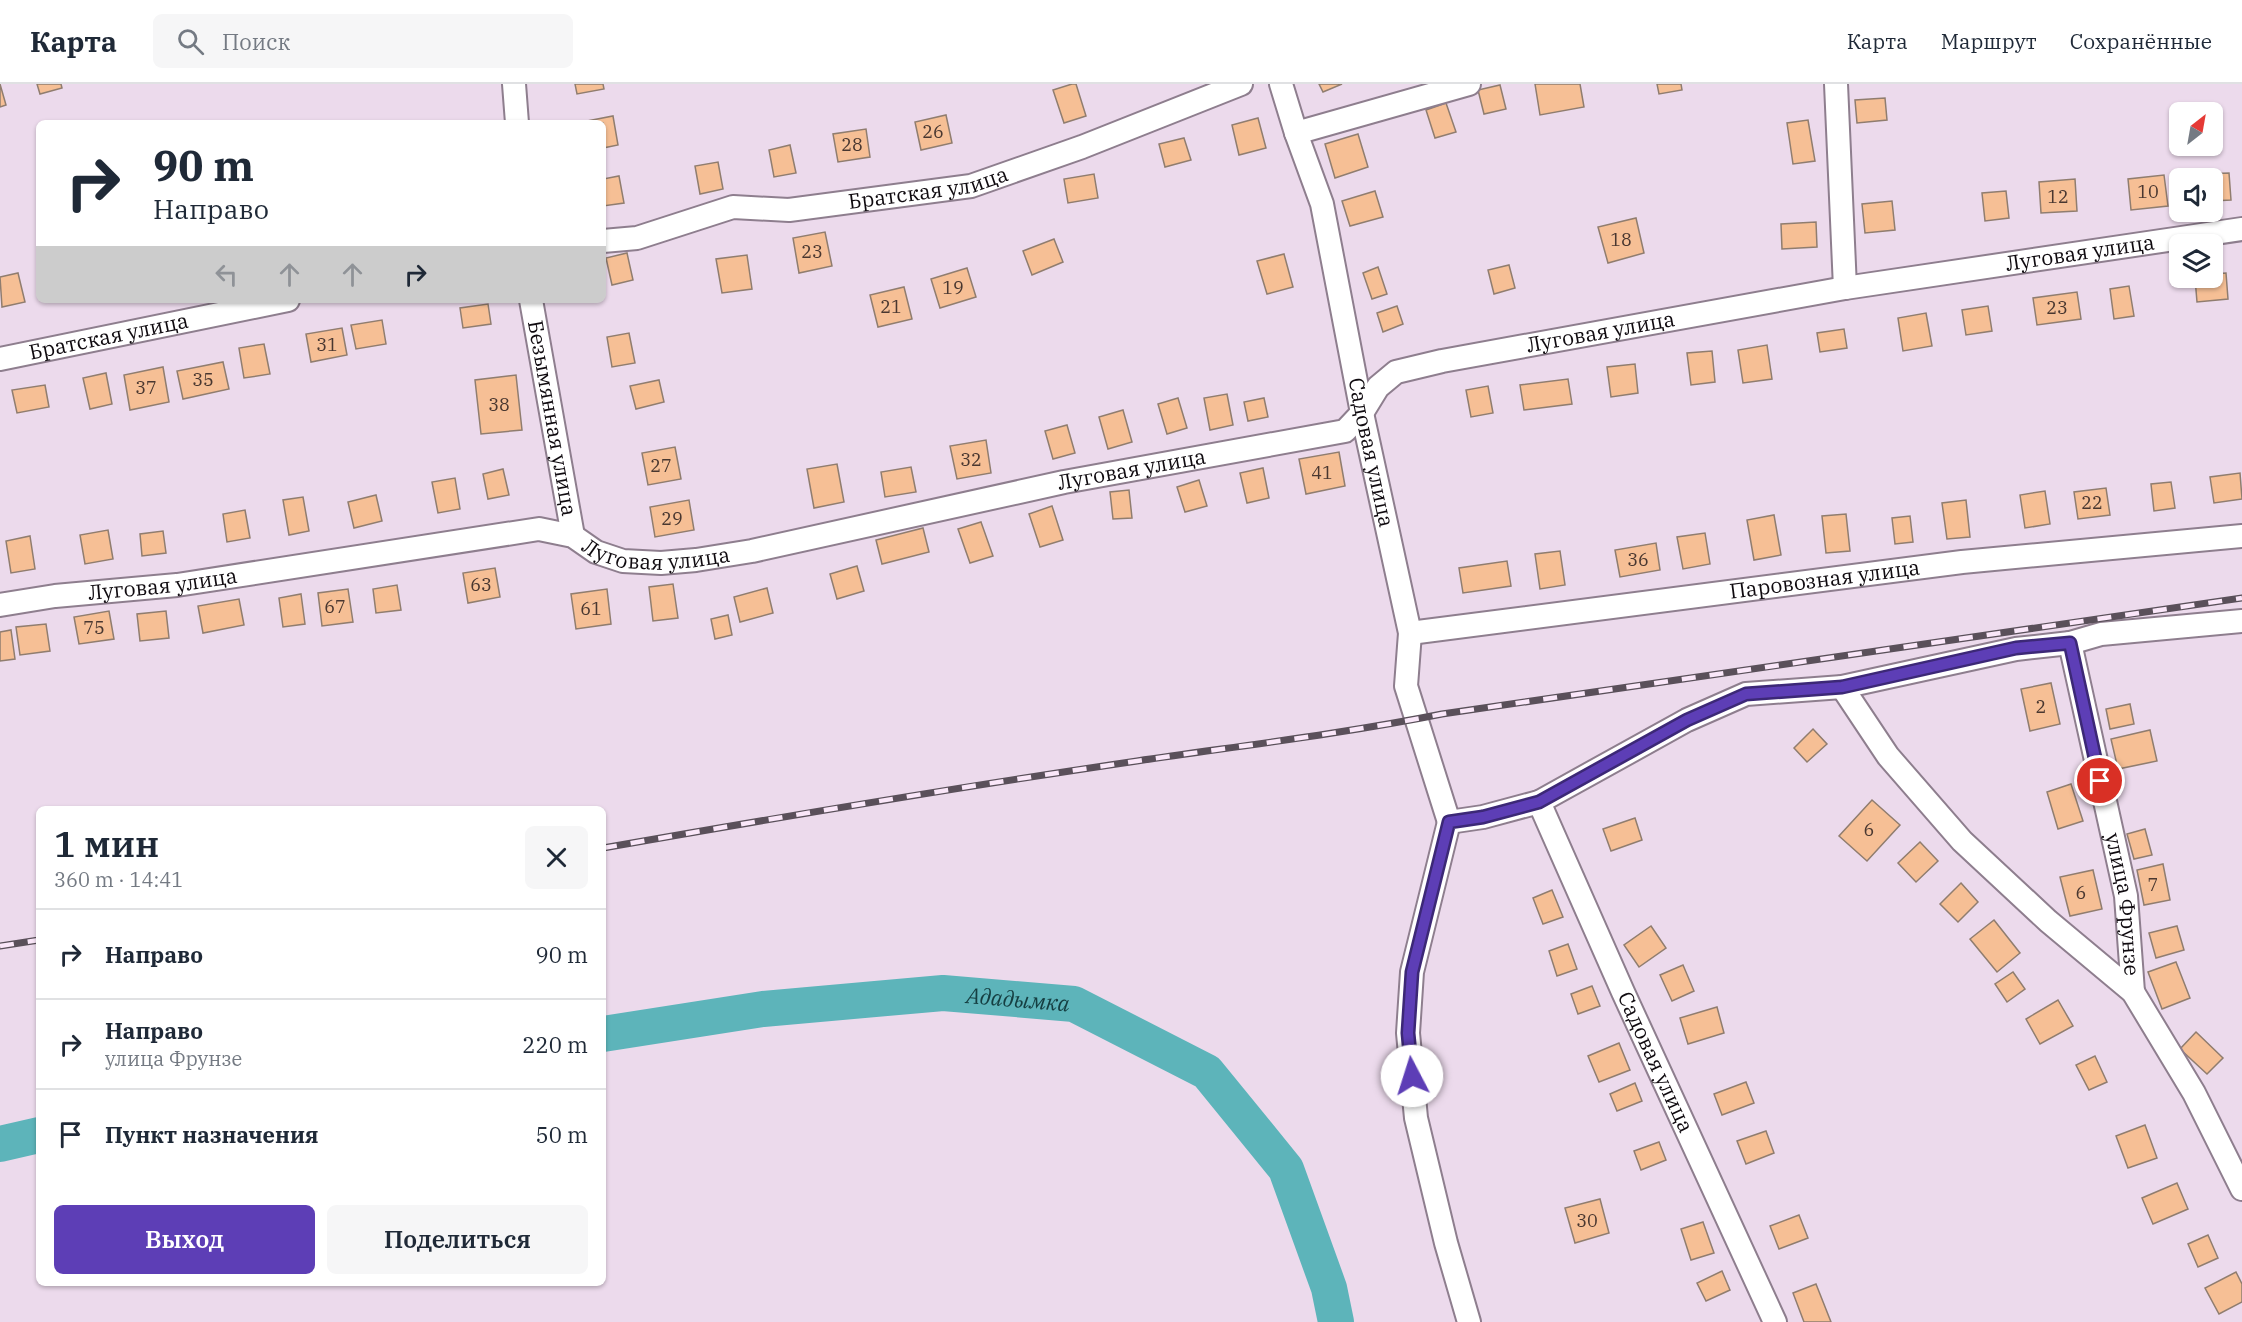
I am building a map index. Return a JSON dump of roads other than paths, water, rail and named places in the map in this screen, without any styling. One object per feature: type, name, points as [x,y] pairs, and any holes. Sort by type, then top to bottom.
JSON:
[{"type":"street","points":[[514,84],[517,120]]},
{"type":"street","name":"Братская улица","points":[[606,241],[637,238],[733,207],[789,210],[971,186],[1082,147],[1241,84]]},
{"type":"street","name":"Садовая улица","points":[[1281,84],[1322,204],[1362,412],[1410,633],[1406,686],[1449,822]]},
{"type":"street","points":[[1296,133],[1469,84]]},
{"type":"street","points":[[1836,84],[1845,288]]},
{"type":"street","name":"Луговая улица","points":[[0,604],[55,596],[177,585],[539,529],[573,536],[596,552],[623,561],[661,563],[752,551],[1064,482],[1345,431],[1362,412],[1377,387],[1396,372],[1442,361],[1845,288],[2242,229]]},
{"type":"street","name":"Братская улица","points":[[0,359],[273,303]]},
{"type":"street","name":"Безымянная улица","points":[[532,303],[573,536]]},
{"type":"street","name":"Паровозная улица","points":[[1410,633],[1962,562],[2242,536]]},
{"type":"street","points":[[1469,1322],[1446,1243],[1416,1118],[1408,1033],[1412,972],[1449,822],[1483,817],[1539,802],[1687,720],[1746,694],[1842,687],[2016,648],[2070,643],[2101,634],[2242,621]]},
{"type":"street","name":"улица Фрунзе","points":[[2070,643],[2126,896],[2133,992]]},
{"type":"street","points":[[1842,687],[1888,756],[1962,841],[2048,921],[2133,992],[2193,1093],[2242,1189]]},
{"type":"street","name":"Садовая улица","points":[[1539,802],[1623,992],[1776,1322]]},
{"type":"waterway","name":"Ададымка","points":[[606,1034],[763,1009],[943,993],[1074,1004],[1207,1072],[1286,1169],[1329,1288],[1336,1322]]},
{"type":"waterway","name":"Ададымка","points":[[0,1144],[36,1136]]},
{"type":"railway","points":[[606,847],[937,792],[1328,734],[1442,714],[2242,598]]},
{"type":"railway","points":[[0,946],[36,940]]}]
